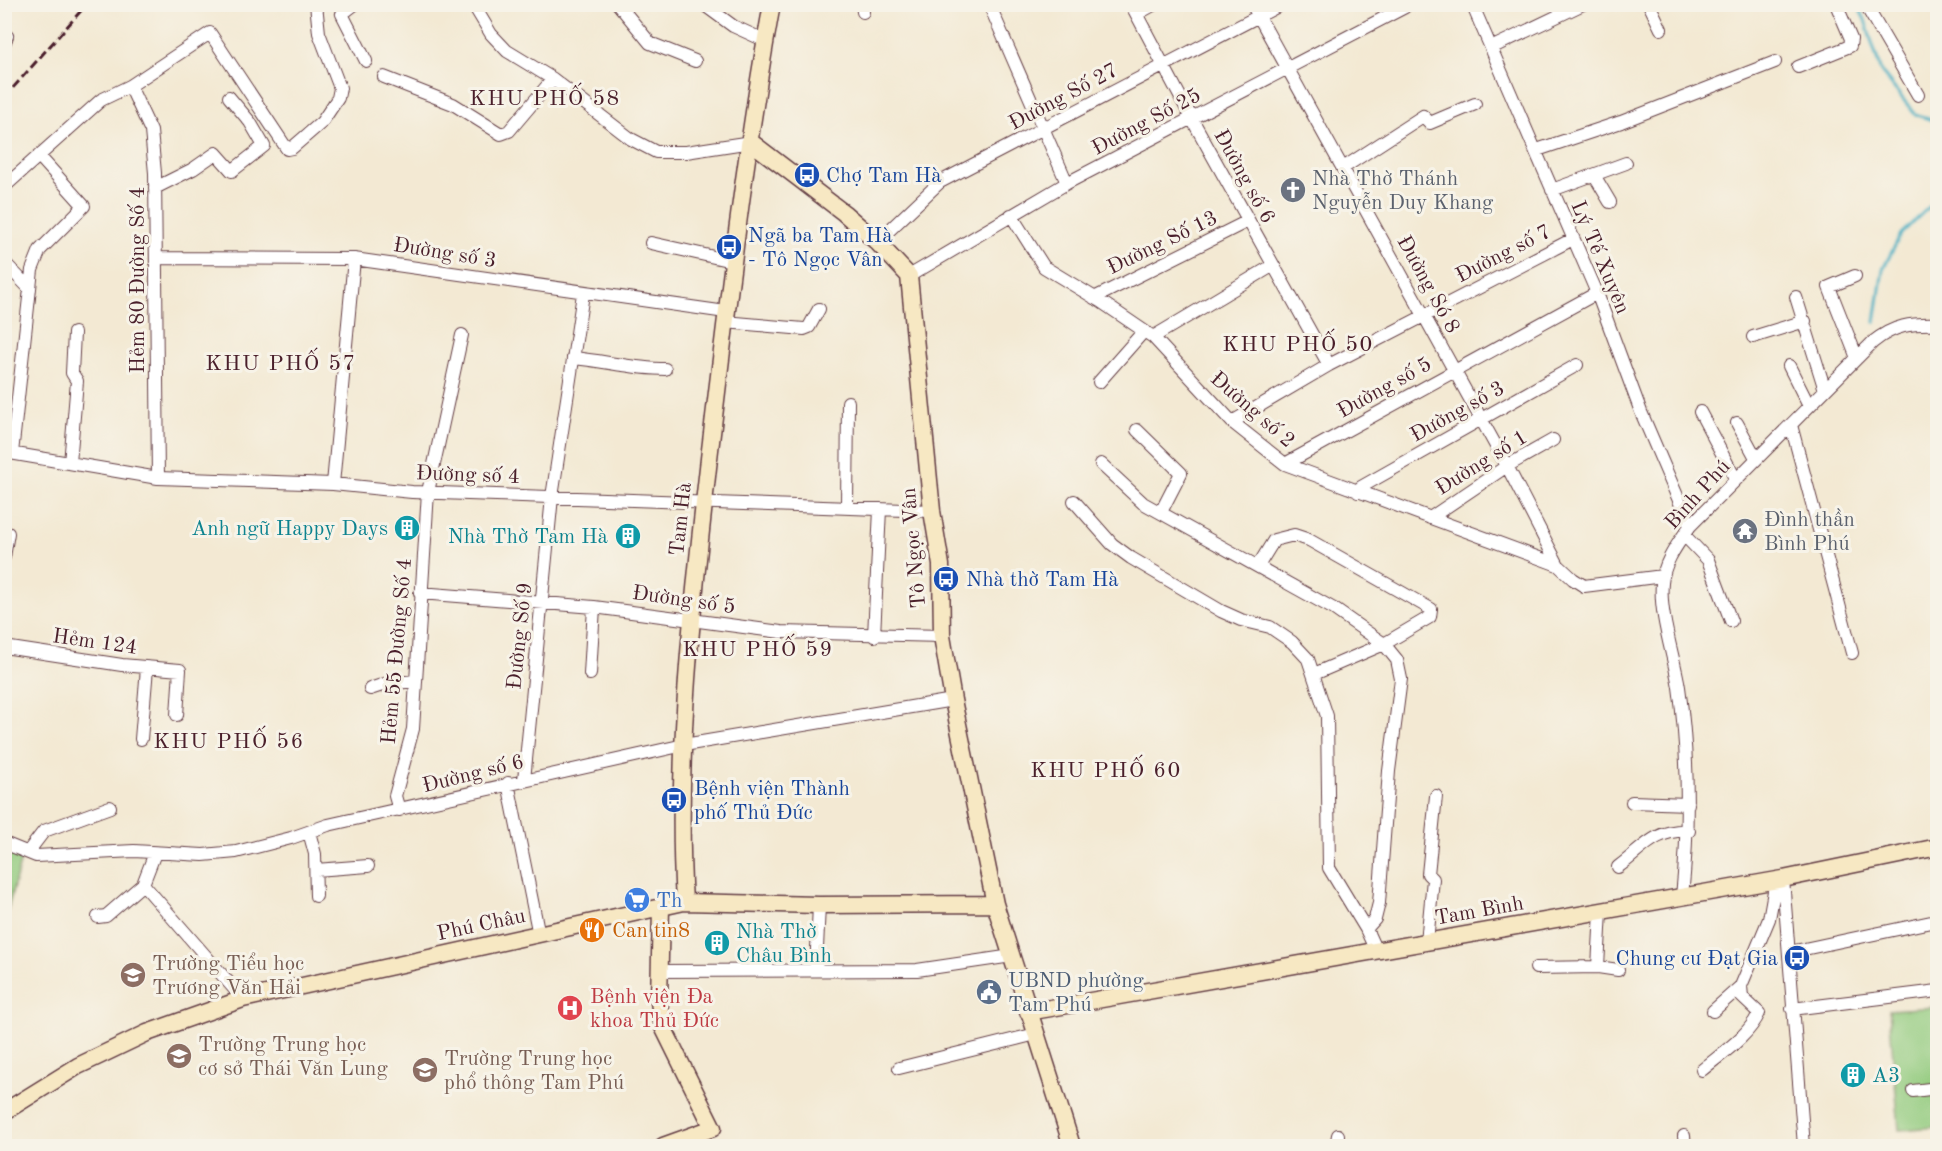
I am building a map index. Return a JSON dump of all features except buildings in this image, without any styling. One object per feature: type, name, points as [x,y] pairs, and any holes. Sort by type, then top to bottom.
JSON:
[{"type":"main road","points":[[772,4],[751,142],[877,242],[909,276]]},
{"type":"main road","name":"Tam Hà","points":[[684,902],[680,840],[693,620],[704,502],[732,261],[751,142]]},
{"type":"main road","name":"Tô Ngọc Vân","points":[[909,276],[932,511],[941,565],[942,636],[953,700],[995,904],[1072,1146]]},
{"type":"main road","name":"Tam Bình","points":[[1028,1012],[1780,880],[1938,847]]},
{"type":"main road","name":"Phú Châu","points":[[4,1112],[78,1066],[147,1033],[243,999],[684,902],[819,905],[995,904]]},
{"type":"main road","points":[[661,907],[659,1002],[663,1027],[713,1128],[663,1146]]},
{"type":"street","points":[[4,187],[101,100],[130,86],[210,33],[287,149],[292,148],[322,123],[338,98],[340,88],[319,33],[316,4]]},
{"type":"street","points":[[355,4],[342,14],[366,61]]},
{"type":"street","points":[[473,4],[491,34],[507,51],[553,80],[631,139],[656,152],[686,152],[751,142]]},
{"type":"street","points":[[618,4],[650,43],[694,61]]},
{"type":"street","points":[[703,4],[733,26],[766,40]]},
{"type":"street","points":[[989,4],[1067,183]]},
{"type":"street","points":[[1134,9],[1155,4]]},
{"type":"street","name":"Đường Số 27","points":[[877,242],[940,182],[1163,66],[1256,10],[1282,4]]},
{"type":"street","name":"Lý Tế Xuyên","points":[[1472,4],[1537,150],[1571,240],[1597,293],[1687,531]]},
{"type":"street","points":[[1491,48],[1583,4]]},
{"type":"street","points":[[1649,4],[1660,29]]},
{"type":"street","points":[[1798,67],[1850,46],[1851,39],[1836,4]]},
{"type":"street","points":[[1866,5],[1918,95]]},
{"type":"street","name":"Đường Số 25","points":[[909,276],[1067,183],[1405,7]]},
{"type":"street","name":"Đường số 6","points":[[1134,9],[1272,266],[1329,365]]},
{"type":"street","name":"Đường Só 8","points":[[1256,10],[1507,466],[1558,565],[1584,586],[1663,576]]},
{"type":"street","points":[[4,34],[7,36],[4,44]]},
{"type":"street","points":[[1537,150],[1621,122],[1775,62]]},
{"type":"street","points":[[384,77],[453,104],[501,134],[509,131],[553,80]]},
{"type":"street","name":"Hẻm 80 Đường Số 4","points":[[130,86],[151,130],[155,188],[158,478]]},
{"type":"street","points":[[155,188],[188,172],[216,153],[232,171],[264,146],[250,122],[229,97]]},
{"type":"street","points":[[1342,168],[1423,117],[1430,123],[1475,104]]},
{"type":"street","points":[[8,453],[32,270],[40,250],[84,206],[39,156]]},
{"type":"street","points":[[1552,190],[1626,163]]},
{"type":"street","points":[[1594,175],[1610,202]]},
{"type":"street","name":"Đường số 2","points":[[1011,215],[1044,267],[1094,297],[1148,334],[1232,422],[1285,464],[1558,565]]},
{"type":"street","name":"Đường Số 13","points":[[1094,297],[1248,221]]},
{"type":"street","name":"Đường số 7","points":[[1232,422],[1329,365],[1571,240]]},
{"type":"street","points":[[651,243],[732,261]]},
{"type":"street","name":"Đường số 3","points":[[156,258],[354,259],[804,329],[809,327],[819,309]]},
{"type":"street","points":[[333,484],[354,259]]},
{"type":"street","points":[[4,262],[29,288]]},
{"type":"street","points":[[1099,382],[1148,334],[1272,266]]},
{"type":"street","points":[[1855,276],[1829,287],[1857,358]]},
{"type":"street","name":"Đường số 5","points":[[1285,464],[1597,293]]},
{"type":"street","name":"Đường Số 9","points":[[524,780],[552,497],[583,294]]},
{"type":"street","points":[[1796,297],[1825,390]]},
{"type":"street","points":[[1753,337],[1805,321]]},
{"type":"street","name":"Bình Phú","points":[[1682,897],[1689,831],[1686,745],[1663,597],[1663,576],[1670,556],[1687,531],[1756,458],[1873,342],[1894,327],[1910,323],[1938,324]]},
{"type":"street","points":[[70,463],[77,381],[72,373],[74,333]]},
{"type":"street","name":"Hẻm 55 Đường Số 4","points":[[399,810],[395,796],[413,729],[428,492],[462,335]]},
{"type":"street","points":[[573,358],[604,361],[620,366],[665,369]]},
{"type":"street","name":"Đường số 3","points":[[1358,492],[1361,488],[1577,366]]},
{"type":"street","points":[[1789,366],[1809,406]]},
{"type":"street","points":[[847,506],[848,402]]},
{"type":"street","points":[[1700,412],[1736,480]]},
{"type":"street","points":[[1737,423],[1756,458]]},
{"type":"street","points":[[1791,425],[1852,653]]},
{"type":"street","points":[[1137,430],[1181,473],[1161,512]]},
{"type":"street","name":"Đường số 1","points":[[1430,518],[1507,466],[1553,440]]},
{"type":"street","name":"Đường số 4","points":[[8,453],[158,478],[333,484],[428,492],[932,511]]},
{"type":"street","points":[[1101,464],[1143,503],[1334,609],[1384,644],[1397,660],[1401,679],[1389,771],[1379,903],[1375,919],[1366,929]]},
{"type":"street","points":[[1074,501],[1112,544],[1151,572],[1240,620],[1270,627],[1292,642],[1308,659],[1327,716],[1329,868],[1366,929],[1376,951]]},
{"type":"street","points":[[874,636],[880,509]]},
{"type":"street","points":[[1687,531],[1708,560],[1731,621]]},
{"type":"street","points":[[4,533],[8,533],[4,557]]},
{"type":"street","points":[[1258,566],[1274,540],[1294,535],[1309,540],[1431,609],[1430,617],[1384,644],[1314,674]]},
{"type":"street","name":"Đường số 5","points":[[420,593],[594,607],[781,632],[942,636]]},
{"type":"street","points":[[590,674],[594,607]]},
{"type":"street","name":"Hẻm 124","points":[[4,647],[147,668],[180,670],[177,715]]},
{"type":"street","points":[[141,739],[147,668]]},
{"type":"street","points":[[370,689],[385,684],[416,681]]},
{"type":"street","name":"Đường số 6","points":[[4,843],[36,856],[134,851],[203,855],[236,852],[328,825],[684,745],[953,700]]},
{"type":"street","points":[[508,783],[539,935]]},
{"type":"street","points":[[1427,942],[1433,879],[1428,874],[1436,796]]},
{"type":"street","points":[[1632,802],[1688,804]]},
{"type":"street","points":[[28,852],[44,831],[110,807]]},
{"type":"street","points":[[1618,867],[1641,847],[1670,830],[1689,831]]},
{"type":"street","points":[[309,832],[316,870],[316,896]]},
{"type":"street","points":[[98,917],[106,916],[143,884],[155,853]]},
{"type":"street","points":[[316,870],[368,866]]},
{"type":"street","points":[[1780,880],[1790,952],[1792,1010],[1804,1146]]},
{"type":"street","points":[[1713,1011],[1741,986],[1769,920],[1780,880]]},
{"type":"street","points":[[143,884],[243,999]]},
{"type":"street","points":[[816,970],[819,905]]},
{"type":"street","points":[[1598,967],[1601,911]]},
{"type":"street","points":[[1790,952],[1931,922]]},
{"type":"street","points":[[660,971],[917,970],[1012,956]]},
{"type":"street","points":[[1536,968],[1598,967],[1618,970]]},
{"type":"street","points":[[1702,1070],[1756,1021],[1759,1013],[1742,997],[1741,986]]},
{"type":"street","points":[[1792,1010],[1938,991]]},
{"type":"street","points":[[899,1068],[1036,1034]]},
{"type":"street","points":[[1913,1091],[1938,1088]]},
{"type":"green space","points":[[5,849],[18,853],[21,859],[5,920]]},
{"type":"green space","points":[[1937,1007],[1937,1127],[1899,1130],[1889,1010]]},
{"type":"waterway","points":[[1857,4],[1865,20],[1881,72],[1915,114],[1938,122]]},
{"type":"waterway","points":[[1875,322],[1883,269],[1901,234],[1938,198]]},
{"type":"railway","points":[[4,98],[87,4]]},
{"type":"place","name":"Chợ Tam Hà","points":[[807,175]]},
{"type":"place","name":"Nhà Thờ Thánh Nguyễn Duy Khang","points":[[1293,190]]},
{"type":"place","name":"Ngã ba Tam Hà - Tô Ngọc Vân","points":[[729,247]]},
{"type":"place","name":"Anh ngữ Happy Days","points":[[407,528]]},
{"type":"place","name":"Đình thần Bình Phú","points":[[1745,531]]},
{"type":"place","name":"Nhà Thờ Tam Hà","points":[[628,536]]},
{"type":"place","name":"Nhà thờ Tam Hà","points":[[946,579]]},
{"type":"place","name":"Bệnh viện Thành phố Thủ Đức","points":[[674,800]]},
{"type":"place","name":"Th","points":[[637,900]]},
{"type":"place","name":"Can tin8","points":[[592,930]]},
{"type":"place","name":"Nhà Thờ Châu Bình","points":[[717,943]]},
{"type":"place","name":"Chung cư Đạt Gia","points":[[1797,958]]},
{"type":"place","name":"Trường Tiểu học Trương Văn Hải","points":[[133,975]]},
{"type":"place","name":"UBND phường Tam Phú","points":[[989,992]]},
{"type":"place","name":"Bệnh viện Đa khoa Thủ Đức","points":[[570,1008]]},
{"type":"place","name":"Trường Trung học cơ sở Thái Văn Lung","points":[[179,1056]]},
{"type":"place","name":"Trường Trung học phổ thông Tam Phú","points":[[425,1070]]},
{"type":"place","name":"A3","points":[[1853,1075]]},
{"type":"district","name":"KHU PHỐ 58","points":[[545,97]]},
{"type":"district","name":"KHU PHỐ 50","points":[[1298,343]]},
{"type":"district","name":"KHU PHỐ 57","points":[[281,362]]},
{"type":"district","name":"KHU PHỐ 59","points":[[758,648]]},
{"type":"district","name":"KHU PHỐ 56","points":[[229,740]]},
{"type":"district","name":"KHU PHỐ 60","points":[[1106,769]]}]
